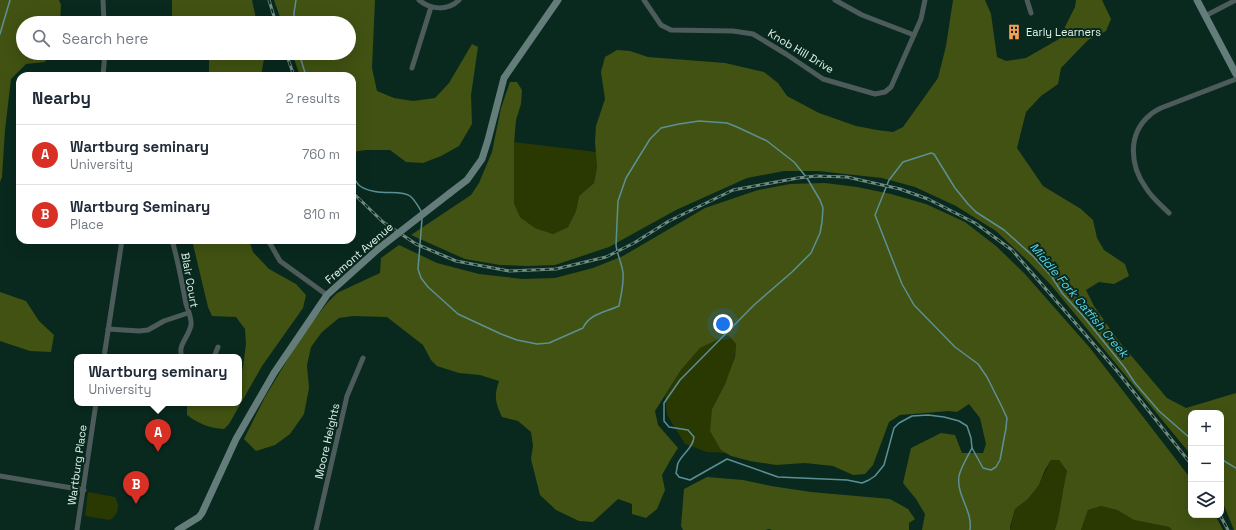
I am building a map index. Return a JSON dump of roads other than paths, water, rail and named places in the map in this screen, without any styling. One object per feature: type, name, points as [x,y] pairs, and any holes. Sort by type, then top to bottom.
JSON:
[{"type":"main road","name":"Fremont Avenue","points":[[178,530],[199,517],[236,439],[274,373],[327,295],[378,249],[466,180],[482,159],[504,78],[558,0]]},
{"type":"main road","points":[[1197,0],[1236,74]]},
{"type":"street","points":[[103,0],[104,16]]},
{"type":"street","points":[[419,0],[431,7],[437,8],[448,7],[459,0]]},
{"type":"street","name":"Knob Hill Drive","points":[[644,0],[661,25],[671,30],[733,31],[754,34],[823,79],[875,94],[885,92],[891,86],[921,19],[925,0]]},
{"type":"street","points":[[835,0],[862,15],[914,35]]},
{"type":"street","points":[[1027,0],[1031,13]]},
{"type":"street","points":[[1206,16],[1236,0]]},
{"type":"street","points":[[412,68],[431,7]]},
{"type":"street","points":[[103,72],[104,60]]},
{"type":"street","points":[[1170,213],[1145,187],[1134,165],[1132,151],[1134,138],[1140,126],[1150,115],[1161,108],[1236,79]]},
{"type":"street","points":[[104,354],[121,244]]},
{"type":"street","name":"Blair Court","points":[[108,329],[139,331],[148,330],[164,321],[188,313],[181,282],[178,259],[173,244]]},
{"type":"street","points":[[270,244],[280,261],[327,295]]},
{"type":"street","points":[[180,354],[181,347],[191,325],[188,313]]},
{"type":"street","points":[[215,354],[218,347]]},
{"type":"street","name":"Moore Heights","points":[[316,530],[347,396],[363,358]]},
{"type":"street","name":"Wartburg Place","points":[[77,530],[96,406]]},
{"type":"street","points":[[0,476],[84,490]]},
{"type":"waterway","points":[[0,34],[10,0]]},
{"type":"waterway","name":"Middle Fork Catfish Creek","points":[[294,16],[296,0]]},
{"type":"waterway","name":"Middle Fork Catfish Creek","points":[[301,60],[305,72]]},
{"type":"waterway","name":"Middle Fork Catfish Creek","points":[[422,219],[418,269],[421,278],[428,287],[458,314],[501,334],[517,340],[537,344],[549,343],[583,328],[594,316],[619,306],[623,277],[616,245],[618,201],[626,178],[650,139],[661,128],[699,121],[727,123],[737,127],[767,141],[794,162],[807,178],[820,200],[823,208],[822,222],[820,233],[811,253],[792,272],[754,305],[680,380],[664,403],[664,421],[669,427],[688,430],[694,437],[692,444],[680,459],[676,473],[679,477],[690,480],[727,459],[778,477],[847,480],[862,483],[875,476],[884,465],[894,428],[899,423],[912,416],[928,415],[959,421],[967,426],[971,438],[972,448],[983,468],[991,470],[996,467],[1000,460],[1006,428],[1007,418],[1002,407],[987,377],[978,364],[955,347],[914,305],[902,284],[875,215],[889,180],[903,162],[931,153],[934,154],[955,188],[968,204],[976,212],[1004,230],[1034,257],[1052,277],[1062,293],[1084,317],[1125,368],[1135,383],[1159,411],[1188,436]]},
{"type":"waterway","name":"Middle Fork Catfish Creek","points":[[356,181],[359,185],[373,191],[406,194],[415,201],[421,211]]},
{"type":"waterway","points":[[970,530],[969,516],[960,490],[959,476],[972,448]]},
{"type":"waterway","name":"Middle Fork Catfish Creek","points":[[1224,461],[1236,468]]},
{"type":"railway","points":[[269,0],[274,16]]},
{"type":"railway","points":[[288,60],[293,72]]},
{"type":"railway","points":[[356,196],[383,222],[416,244],[456,261],[509,271],[556,269],[606,257],[634,243],[669,221],[733,190],[816,176],[847,177],[900,189],[928,199],[975,223],[1012,250],[1117,371],[1188,460]]},
{"type":"railway","points":[[1222,518],[1228,530]]},
{"type":"place","name":"Early Learners","points":[[1014,32]]},
{"type":"place","name":"Wartburg seminary","points":[[158,452]]},
{"type":"place","name":"Wartburg Seminary","points":[[136,504]]}]
